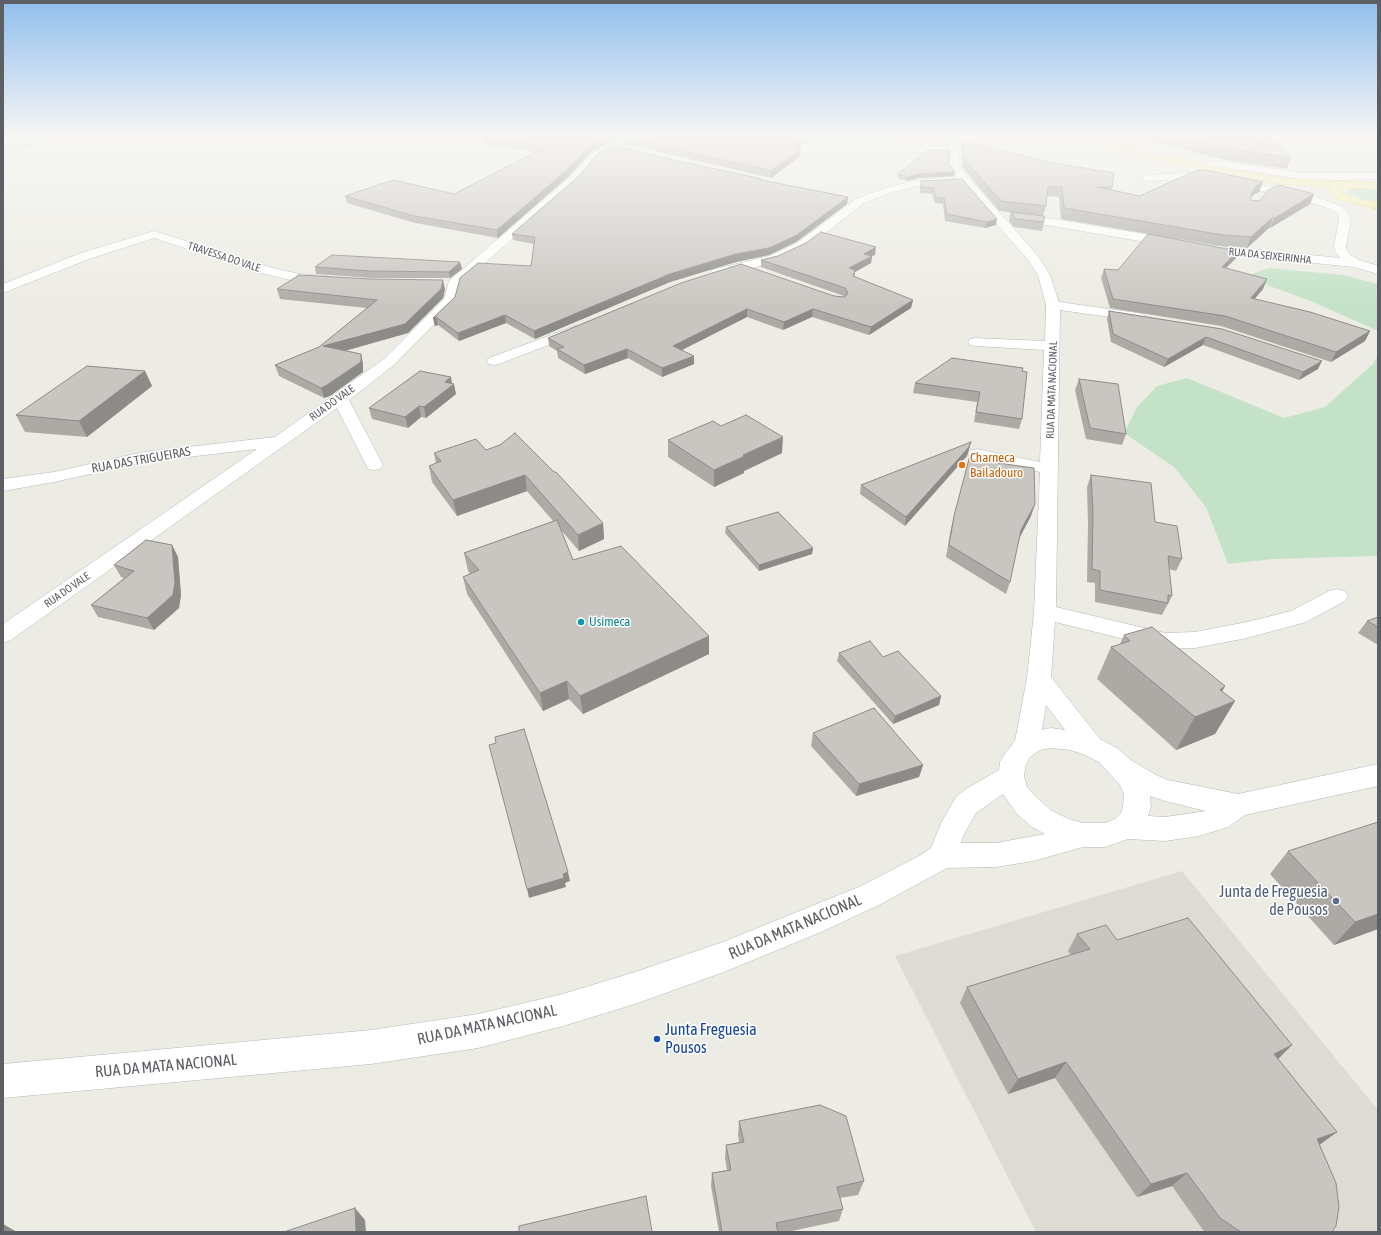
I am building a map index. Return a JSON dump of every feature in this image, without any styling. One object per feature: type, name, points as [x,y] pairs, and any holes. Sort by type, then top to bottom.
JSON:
[{"type":"main road","points":[[1329,194],[1377,206]]},
{"type":"main road","points":[[1337,194],[1341,197]]},
{"type":"street","name":"RUA DO VALE","points":[[3,635],[280,441],[388,362],[450,300],[447,284],[556,194]]},
{"type":"street","points":[[704,277],[740,266],[773,259],[801,246],[860,201],[879,194]]},
{"type":"street","name":"RUA DA MATA NACIONAL","points":[[976,194],[1040,267],[1050,288],[1053,305],[1050,469],[1045,612],[1039,678],[1027,746]]},
{"type":"street","points":[[1258,198],[1267,194]]},
{"type":"street","points":[[1290,194],[1321,201],[1342,212],[1345,220],[1340,251],[1345,257],[1355,263],[1378,270]]},
{"type":"street","points":[[845,198],[860,201]]},
{"type":"street","name":"RUA DA SEIXEIRINHA","points":[[996,215],[1054,222],[1219,251],[1355,263]]},
{"type":"street","name":"TRAVESSA DO VALE","points":[[3,289],[85,256],[154,234],[266,270],[299,278],[336,280]]},
{"type":"street","points":[[740,266],[761,274]]},
{"type":"street","points":[[1053,305],[1148,319]]},
{"type":"street","points":[[494,361],[588,324]]},
{"type":"street","points":[[975,342],[1053,346]]},
{"type":"street","points":[[340,398],[374,465]]},
{"type":"street","name":"RUA DAS TRIGUEIRAS","points":[[3,485],[144,457],[280,441]]},
{"type":"street","points":[[977,454],[1050,469]]},
{"type":"street","points":[[1045,612],[1165,641],[1195,640],[1247,630],[1298,617],[1338,596]]},
{"type":"street","points":[[1039,678],[1090,746]]},
{"type":"street","points":[[1011,776],[976,797],[966,805],[951,831],[942,856],[996,855],[1033,849],[1083,835],[1115,832],[1133,819],[1137,807],[1137,794],[1132,780],[1122,768],[1108,755],[1090,746],[1070,740],[1051,738],[1033,742],[1021,750],[1013,762],[1011,776],[1016,791],[1027,806],[1042,819],[1062,829],[1083,835]]},
{"type":"street","points":[[1122,768],[1165,790],[1238,805],[1378,775]]},
{"type":"street","points":[[1125,826],[1165,829],[1199,824],[1218,819],[1238,805]]},
{"type":"street","name":"RUA DA MATA NACIONAL","points":[[3,1081],[371,1047],[478,1031],[636,988],[724,957],[871,895],[931,864],[942,856]]},
{"type":"shaded area","points":[[1182,871],[1378,1110],[1378,1232],[1036,1232],[895,956]]},
{"type":"green space","points":[[1350,194],[1378,194],[1378,202],[1360,198]]},
{"type":"green space","points":[[1268,268],[1343,275],[1378,284],[1378,331],[1313,302],[1245,277]]},
{"type":"green space","points":[[1378,355],[1378,558],[1375,556],[1273,559],[1228,564],[1206,507],[1174,467],[1124,433],[1137,407],[1157,386],[1187,378],[1284,418],[1325,407],[1373,364]]},
{"type":"building","points":[[352,194],[539,194],[497,230],[414,216],[345,196]]},
{"type":"building","points":[[559,194],[831,194],[848,197],[797,235],[769,248],[736,254],[670,274],[534,331],[505,315],[458,333],[436,317],[433,318],[455,297],[460,278],[478,263],[531,266],[535,237],[512,234]]},
{"type":"building","points":[[935,194],[975,194],[997,219],[987,222],[947,214],[944,198],[936,197]]},
{"type":"building","points":[[994,194],[1047,194],[1046,206],[1001,201]]},
{"type":"building","points":[[1063,194],[1129,194],[1140,196],[1145,194],[1251,194],[1251,200],[1256,201],[1261,200],[1265,194],[1314,194],[1275,218],[1273,217],[1251,237],[1223,235],[1064,208]]},
{"type":"building","points":[[1011,212],[1044,216],[1044,222],[1016,219]]},
{"type":"building","points":[[821,232],[876,247],[864,254],[872,256],[849,268],[855,270],[853,276],[913,300],[871,327],[813,309],[784,322],[747,309],[673,346],[694,356],[662,368],[627,349],[584,365],[557,349],[564,347],[548,338],[681,283],[741,264],[834,296],[845,297],[848,293],[845,288],[761,260],[778,256],[806,243]]},
{"type":"building","points":[[1148,234],[1222,248],[1240,249],[1222,267],[1267,279],[1251,298],[1310,312],[1370,331],[1336,352],[1225,316],[1113,299],[1104,269],[1118,270]]},
{"type":"building","points":[[332,255],[460,262],[449,272],[370,271],[315,267]]},
{"type":"building","points":[[299,275],[370,279],[443,280],[441,289],[405,324],[323,346],[361,354],[361,362],[321,388],[275,365],[319,347],[377,300],[277,289]]},
{"type":"building","points":[[1109,311],[1222,329],[1322,361],[1303,372],[1206,337],[1168,359],[1113,334]]},
{"type":"building","points":[[952,358],[1023,368],[1022,371],[1027,372],[1022,419],[976,412],[980,392],[915,383]]},
{"type":"building","points":[[87,366],[145,371],[79,421],[16,415]]},
{"type":"building","points":[[420,371],[451,377],[445,382],[454,384],[424,407],[419,406],[405,417],[369,408]]},
{"type":"building","points":[[1079,379],[1118,384],[1126,434],[1090,428]]},
{"type":"building","points":[[746,415],[783,437],[714,470],[668,440],[713,421],[721,426]]},
{"type":"building","points":[[515,433],[554,472],[556,472],[603,523],[578,535],[525,475],[453,500],[429,466],[441,461],[434,453],[476,439],[486,450],[500,445]]},
{"type":"building","points":[[971,442],[969,447],[906,517],[861,485]]},
{"type":"building","points":[[969,459],[1034,468],[1035,504],[1021,530],[1010,582],[949,545],[954,516]]},
{"type":"building","points":[[1091,475],[1151,483],[1155,522],[1177,526],[1182,559],[1168,556],[1172,596],[1168,595],[1168,603],[1100,590],[1100,571],[1092,569],[1093,512]]},
{"type":"building","points":[[778,512],[813,548],[759,565],[726,527]]},
{"type":"building","name":"Usimeca","points":[[557,520],[573,560],[621,546],[709,636],[580,696],[567,681],[540,693],[463,577],[479,570],[464,553]]},
{"type":"building","points":[[146,540],[172,545],[175,583],[173,595],[147,618],[91,605],[134,571],[114,565]]},
{"type":"building","points":[[1378,617],[1378,627],[1367,621]]},
{"type":"building","points":[[1152,627],[1225,686],[1220,690],[1235,701],[1195,717],[1111,647],[1130,641],[1124,635]]},
{"type":"building","points":[[870,641],[883,657],[898,651],[941,696],[895,716],[839,653]]},
{"type":"building","points":[[874,708],[923,765],[859,784],[813,733]]},
{"type":"building","points":[[524,729],[568,872],[563,874],[564,878],[527,889],[489,745],[496,743],[495,737]]},
{"type":"building","points":[[1378,822],[1378,914],[1355,922],[1288,851]]},
{"type":"building","points":[[1188,918],[1292,1045],[1274,1054],[1337,1132],[1317,1139],[1336,1183],[1339,1207],[1336,1226],[1332,1232],[1241,1232],[1220,1218],[1187,1173],[1151,1184],[1066,1062],[1018,1079],[967,987],[1090,949],[1077,934],[1106,925],[1117,940]]},
{"type":"building","points":[[820,1105],[846,1116],[864,1181],[837,1187],[843,1209],[776,1223],[778,1232],[722,1232],[712,1173],[731,1170],[726,1145],[744,1142],[739,1121]]},
{"type":"building","points":[[646,1196],[652,1232],[519,1232],[519,1226]]},
{"type":"building","points":[[355,1208],[356,1232],[284,1232]]},
{"type":"place","name":"Charneca Bailadouro","points":[[962,465]]},
{"type":"place","name":"Usimeca","points":[[581,622]]},
{"type":"place","name":"Junta de Freguesia de Pousos","points":[[1336,901]]},
{"type":"place","name":"Junta Freguesia Pousos","points":[[657,1039]]}]
